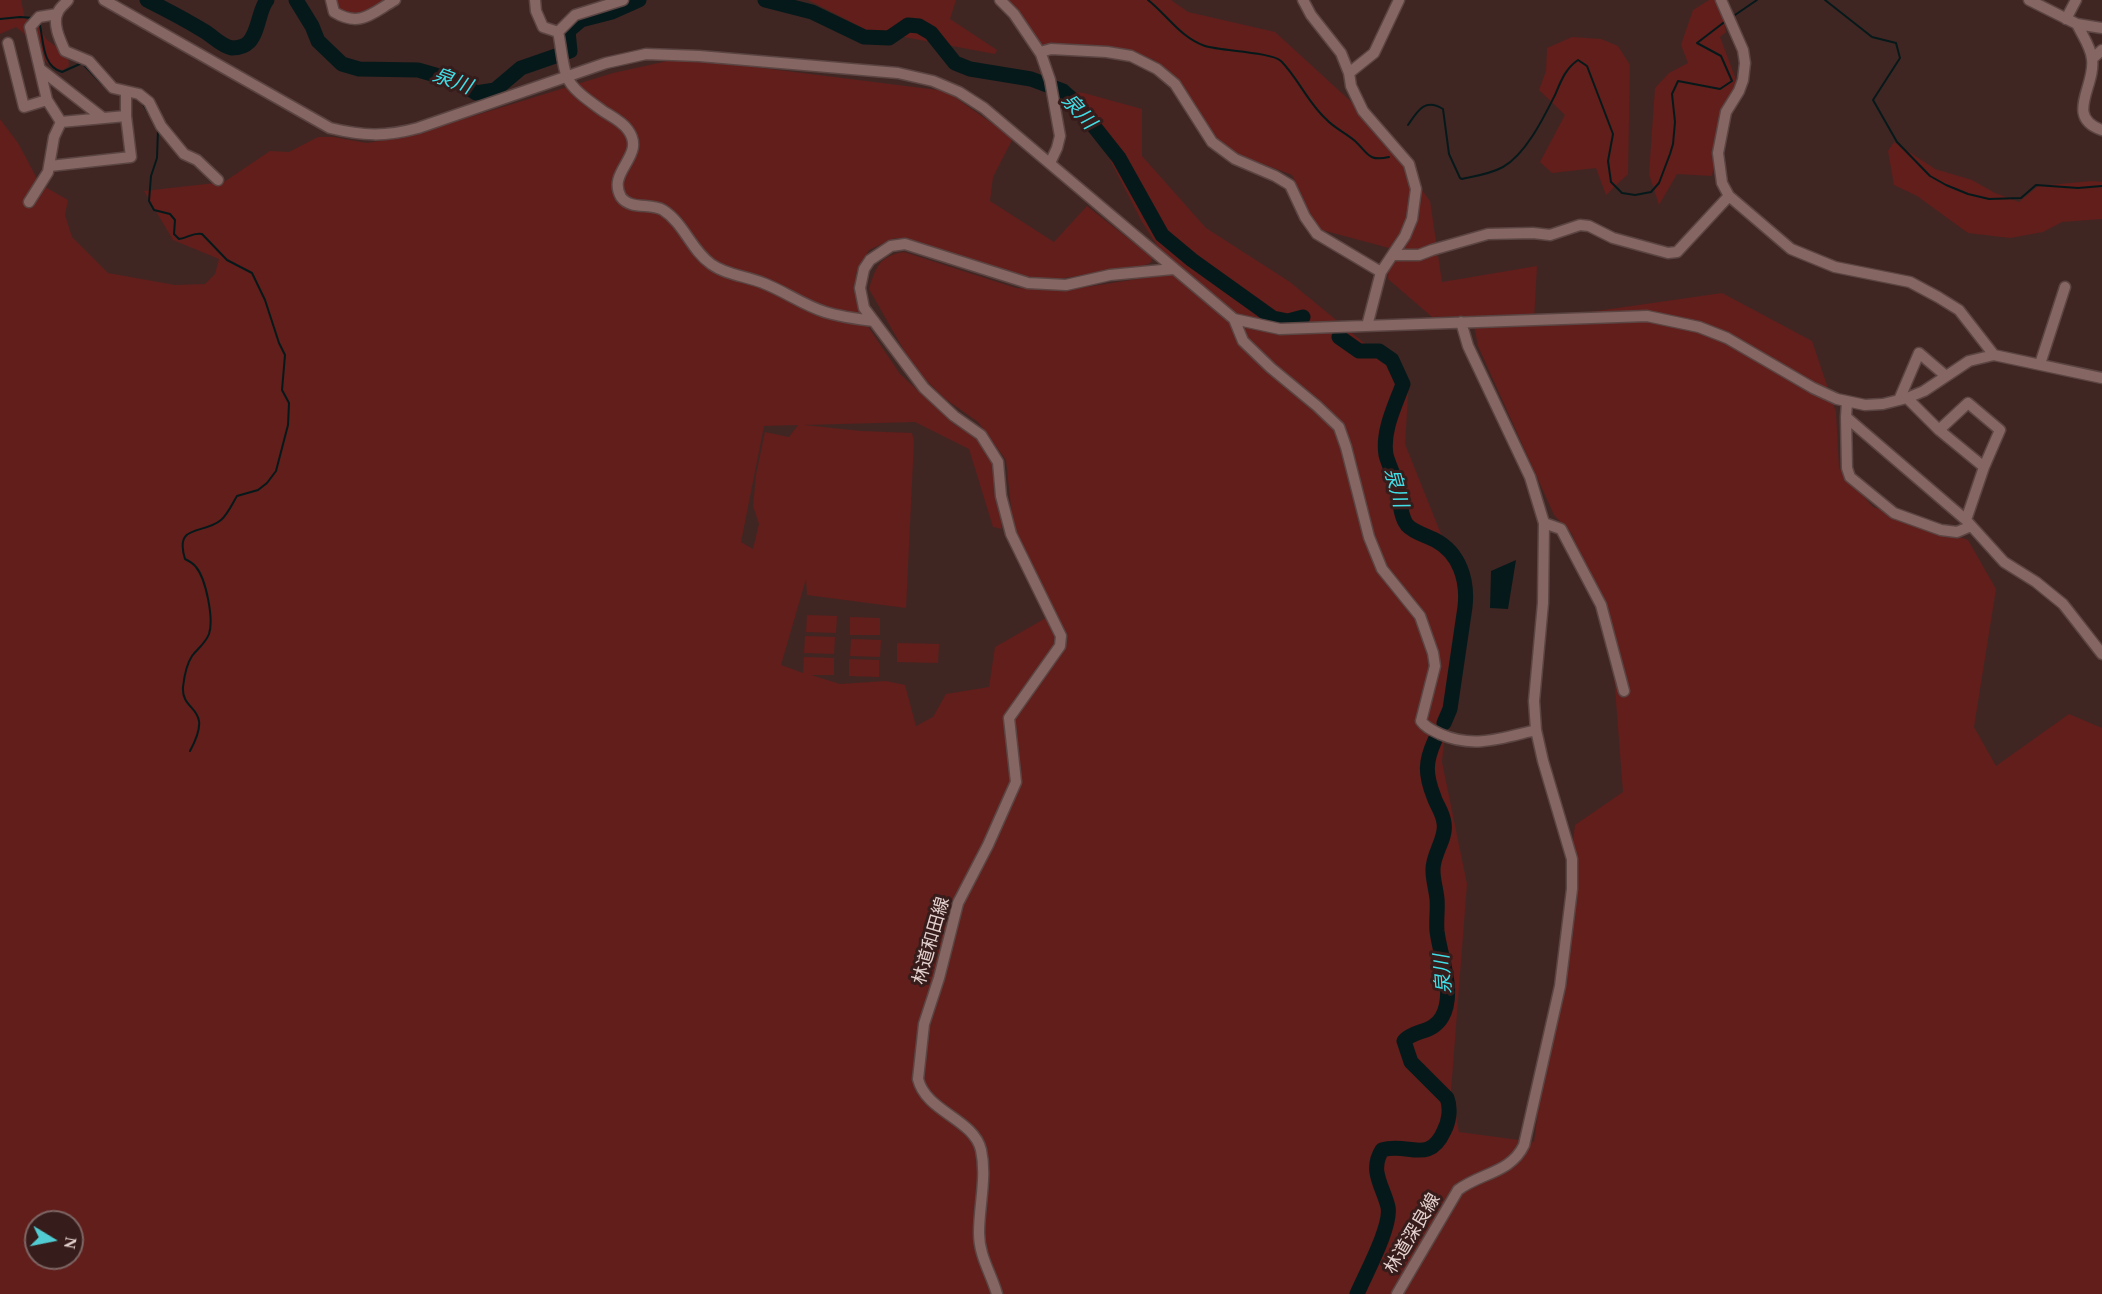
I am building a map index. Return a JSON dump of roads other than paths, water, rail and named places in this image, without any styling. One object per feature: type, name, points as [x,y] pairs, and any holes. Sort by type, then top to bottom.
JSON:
[{"type":"street","points":[[104,0],[330,128],[351,133],[393,135],[627,58],[667,54],[898,73],[933,81],[959,92],[984,108],[1234,319],[1280,329],[1647,316],[1699,327],[1727,338],[1813,388],[1847,402],[1865,405],[1903,399],[1924,391],[1969,361],[1994,355],[2102,378]]},
{"type":"street","points":[[331,0],[334,12],[344,18],[354,20],[362,19],[395,0]]},
{"type":"street","points":[[535,0],[536,11],[543,27],[558,32]]},
{"type":"street","points":[[558,32],[575,15],[623,0]]},
{"type":"street","points":[[1000,0],[1014,14],[1041,54],[1050,80],[1060,136],[1050,163]]},
{"type":"street","points":[[1303,0],[1311,15],[1335,43],[1363,111],[1408,164],[1416,189],[1412,219],[1394,255],[1381,272],[1368,326]]},
{"type":"street","points":[[1349,73],[1374,53],[1399,0]]},
{"type":"street","points":[[1721,0],[1743,50],[1745,63],[1739,91],[1727,108],[1718,153],[1722,183],[1729,196],[1791,249],[1835,267],[1910,282],[1938,297],[1959,310],[1994,355]]},
{"type":"street","points":[[2029,0],[2078,24],[2102,28]]},
{"type":"street","points":[[2066,19],[2076,0]]},
{"type":"street","points":[[67,1],[59,9],[55,19],[65,51],[89,61],[113,88],[126,94],[139,94],[149,102],[161,126],[184,154],[197,160],[219,180]]},
{"type":"street","points":[[57,14],[36,20],[30,31],[47,100],[61,122]]},
{"type":"street","points":[[2078,24],[2092,59],[2092,72],[2083,111],[2086,121],[2102,130]]},
{"type":"street","points":[[558,32],[567,77],[583,96],[628,129],[634,143],[633,153],[622,169],[619,179],[618,190],[623,200],[631,204],[664,210],[677,223],[695,249],[711,264],[721,269],[764,283],[823,311],[847,318],[874,321]]},
{"type":"street","points":[[8,43],[24,107],[47,100]]},
{"type":"street","points":[[1041,54],[1051,49],[1107,52],[1131,56],[1157,69],[1175,84],[1212,141],[1235,159],[1290,185],[1305,217],[1317,234],[1381,272]]},
{"type":"street","points":[[2092,59],[2102,50]]},
{"type":"street","points":[[40,69],[103,118]]},
{"type":"street","points":[[50,166],[131,157],[126,94]]},
{"type":"street","points":[[61,122],[126,116]]},
{"type":"street","points":[[29,202],[50,166],[54,137],[61,122]]},
{"type":"street","points":[[1394,255],[1419,255],[1488,234],[1550,235],[1580,225],[1589,226],[1613,238],[1668,253],[1677,252],[1729,196]]},
{"type":"street","name":"林道和田線","points":[[997,1294],[984,1264],[979,1233],[983,1181],[981,1148],[967,1129],[930,1101],[920,1088],[918,1079],[924,1024],[939,978],[958,903],[988,845],[1016,782],[1009,718],[1060,646],[1061,636],[1011,534],[1001,496],[998,462],[981,435],[954,416],[924,388],[864,308],[860,288],[864,269],[870,260],[891,246],[905,244],[1028,284],[1066,285],[1110,275],[1173,269]]},
{"type":"street","points":[[2040,364],[2065,287]]},
{"type":"street","points":[[1234,319],[1243,341],[1339,428],[1373,548],[1382,568],[1420,616],[1433,653],[1435,666],[1421,721],[1425,727],[1461,742],[1483,742],[1536,730],[1534,701],[1543,603],[1544,524],[1530,477],[1468,346],[1461,322]]},
{"type":"street","points":[[1903,399],[1919,354],[1946,376]]},
{"type":"street","points":[[1903,399],[1984,467]]},
{"type":"street","points":[[1847,402],[1847,468],[1850,477],[1894,513],[1941,531],[1957,532],[1968,523],[1984,467],[2000,430],[1968,403],[1939,430]]},
{"type":"street","points":[[1846,417],[1968,523],[2004,562],[2036,582],[2063,604],[2102,654]]},
{"type":"street","points":[[1544,524],[1561,529],[1601,605],[1624,691]]},
{"type":"street","name":"林道深良線","points":[[1396,1294],[1458,1190],[1468,1183],[1503,1169],[1520,1155],[1527,1135],[1560,986],[1572,889],[1572,859],[1536,730]]},
{"type":"waterway","name":"泉川","points":[[147,0],[232,48],[246,45],[249,42],[267,0]]},
{"type":"waterway","name":"泉川","points":[[296,0],[312,26],[318,41],[342,64],[359,69],[418,70],[460,82],[476,93],[495,90],[521,68],[570,51],[568,31],[581,20],[612,12],[639,0]]},
{"type":"waterway","name":"泉川","points":[[765,0],[812,12],[864,37],[889,38],[908,25],[919,26],[931,33],[955,63],[970,69],[1031,79],[1063,91],[1073,100],[1119,158],[1162,235],[1192,260],[1273,318],[1288,321],[1303,317]]},
{"type":"waterway","points":[[1148,0],[1181,32],[1196,42],[1212,48],[1257,54],[1281,61],[1314,106],[1329,122],[1372,157],[1389,157]]},
{"type":"waterway","points":[[1732,17],[1757,0]]},
{"type":"waterway","points":[[1825,0],[1872,37],[1896,43],[1900,58],[1873,100],[1897,142],[1930,176],[1968,194],[1989,199],[2021,198],[2036,185],[2078,188],[2102,186]]},
{"type":"waterway","points":[[0,19],[34,18]]},
{"type":"waterway","points":[[1408,125],[1422,107],[1431,105],[1443,109],[1449,154],[1460,178],[1493,171],[1511,161],[1527,144],[1564,76],[1578,60],[1587,66],[1613,134],[1608,161],[1611,182],[1622,193],[1635,195],[1651,192],[1659,183],[1673,144],[1675,122],[1672,94],[1678,81],[1720,89],[1732,81],[1721,56],[1697,43],[1727,20]]},
{"type":"waterway","points":[[39,21],[44,51],[50,64],[62,72],[82,63],[102,84]]},
{"type":"waterway","points":[[143,104],[149,114]]},
{"type":"waterway","points":[[158,129],[157,158],[151,176],[149,201],[154,210],[170,214],[175,220],[174,234],[179,239],[202,234],[227,260],[252,273],[265,300],[285,355],[282,390],[289,403],[288,425],[276,471],[267,483],[258,490],[237,496],[221,520],[214,525],[192,532],[183,540],[185,559],[195,566],[203,580],[210,619],[209,634],[190,660],[184,680],[184,696],[195,712],[199,725],[190,751]]},
{"type":"waterway","name":"泉川","points":[[1339,337],[1359,351],[1379,351],[1392,360],[1403,384],[1390,419],[1385,446],[1398,489],[1403,517],[1407,525],[1416,532],[1435,540],[1451,552],[1463,578],[1465,607],[1450,709],[1444,723]]},
{"type":"waterway","name":"泉川","points":[[1357,1294],[1382,1238],[1388,1215],[1388,1207],[1377,1172],[1378,1158],[1382,1150],[1392,1148],[1425,1150],[1432,1147],[1444,1131],[1449,1115],[1447,1098],[1411,1062],[1404,1041],[1438,1022],[1442,1017],[1448,997],[1446,974],[1437,931],[1437,899],[1433,878],[1433,865],[1443,835],[1444,823],[1431,789],[1427,768],[1435,740]]}]
